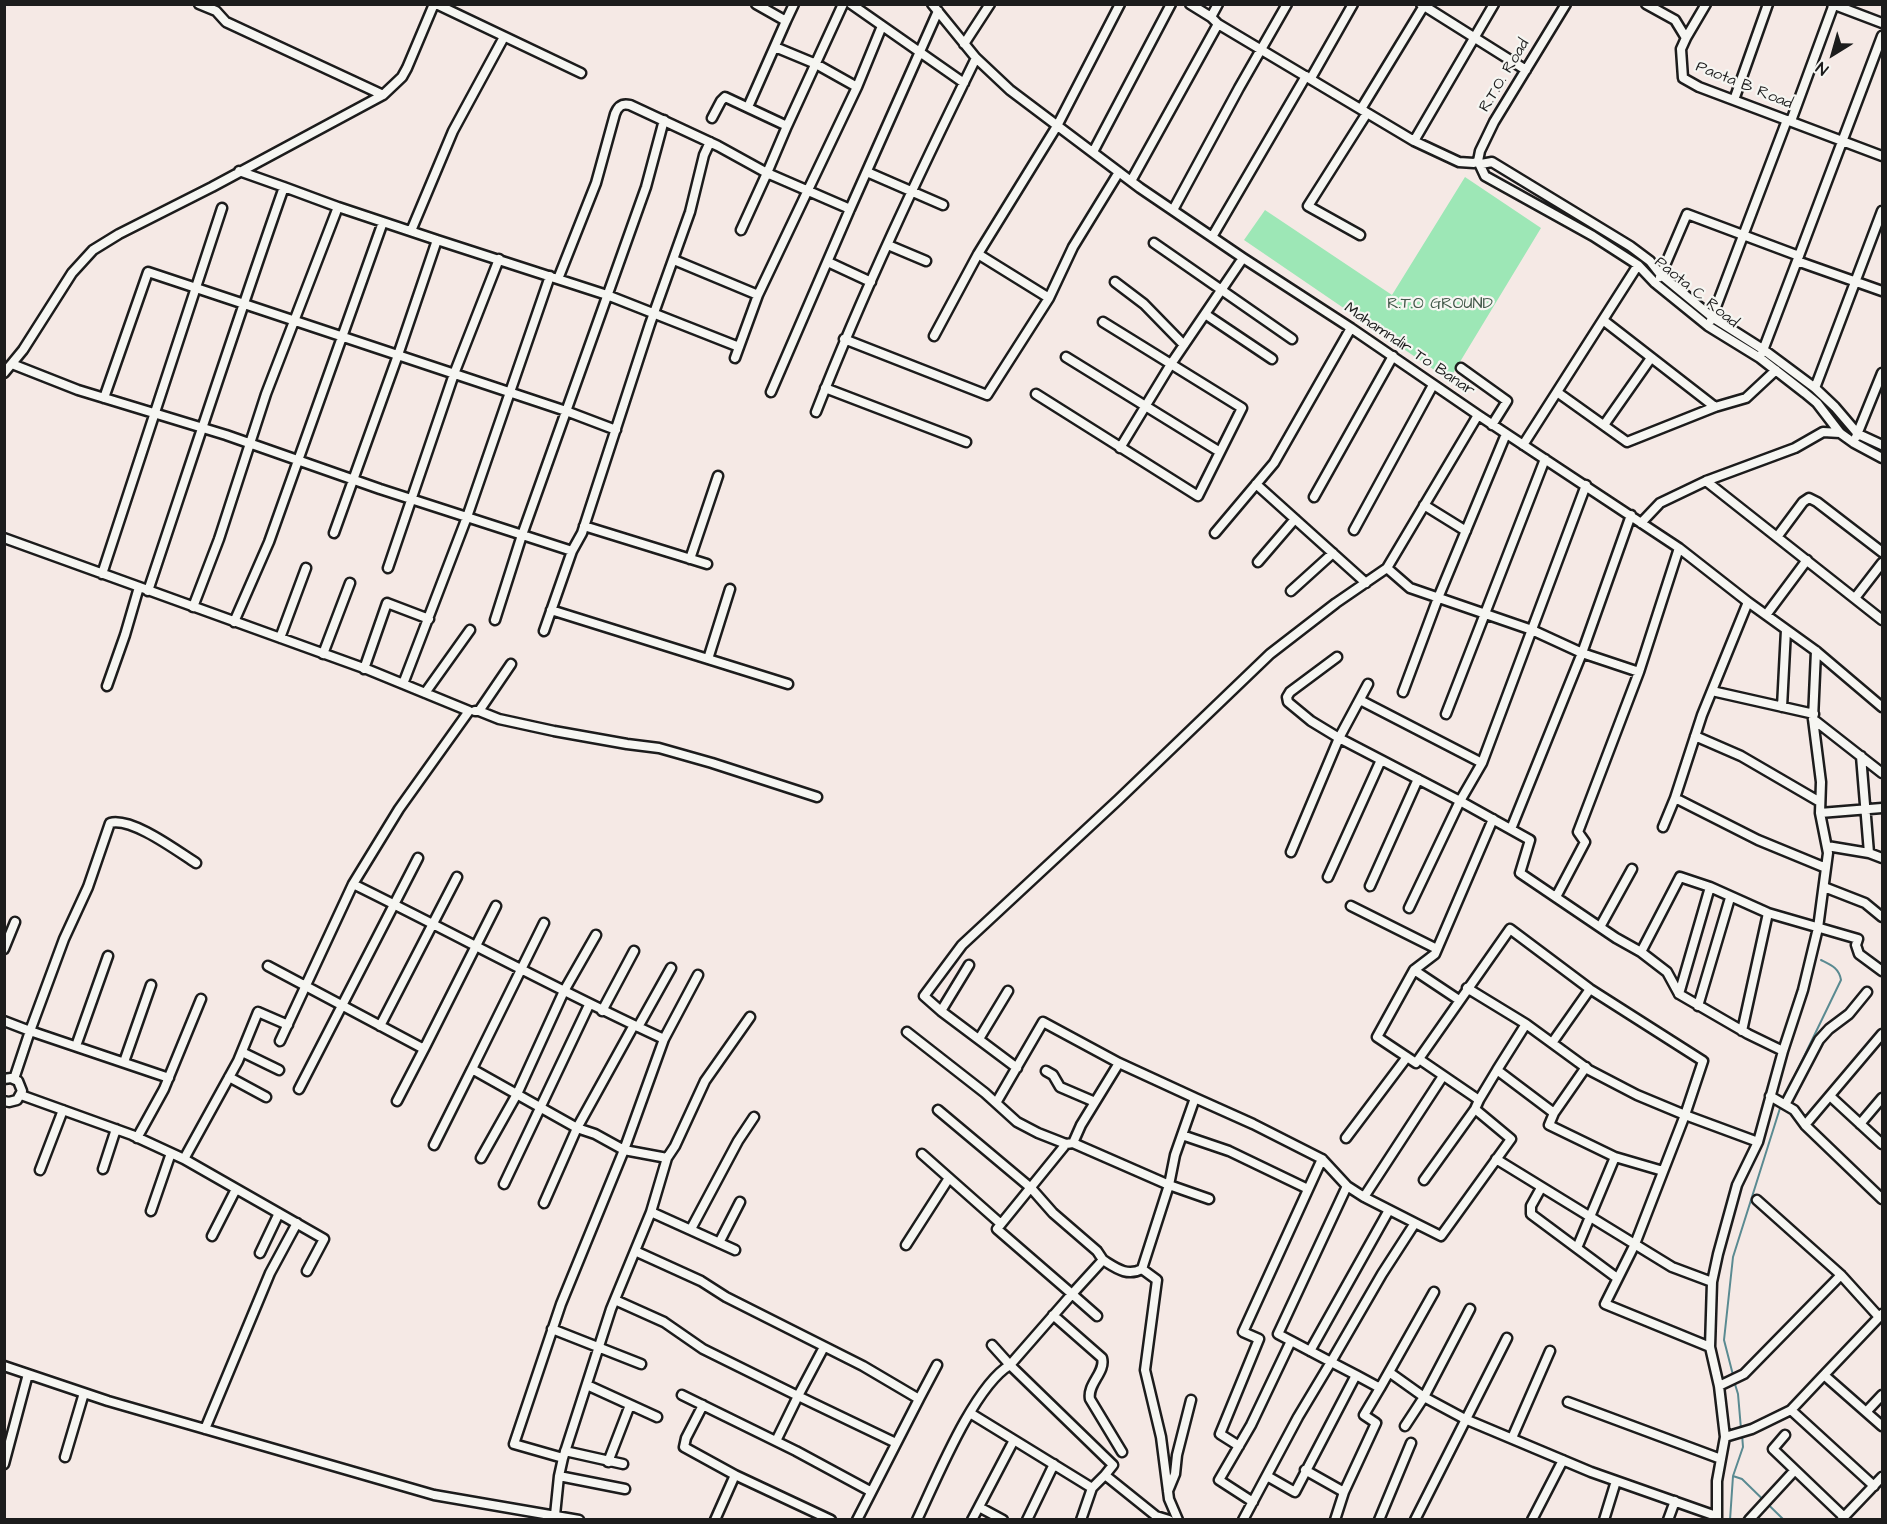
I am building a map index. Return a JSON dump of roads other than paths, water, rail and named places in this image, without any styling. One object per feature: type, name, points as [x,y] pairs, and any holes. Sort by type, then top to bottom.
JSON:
[{"type":"street","points":[[199,4],[216,11],[226,22],[383,96]]},
{"type":"street","points":[[4,374],[23,350],[72,273],[93,250],[119,234],[383,96],[402,77],[435,4],[580,73]]},
{"type":"street","points":[[756,4],[786,21]]},
{"type":"street","points":[[748,107],[794,4]]},
{"type":"street","points":[[741,230],[843,4]]},
{"type":"street","points":[[850,4],[964,83]]},
{"type":"street","points":[[964,44],[990,4]]},
{"type":"street","points":[[934,336],[978,254],[1057,126],[1120,4]]},
{"type":"street","points":[[1093,152],[1171,4]]},
{"type":"street","points":[[1190,4],[1214,21],[1414,141],[1459,162],[1474,164],[1492,162],[1630,246],[1712,317],[1762,354],[1815,388],[1858,434],[1882,445]]},
{"type":"street","points":[[1131,181],[1214,21],[1218,4]]},
{"type":"street","points":[[1173,210],[1287,4]]},
{"type":"street","points":[[1212,237],[1353,4]]},
{"type":"street","points":[[1414,141],[1494,4]]},
{"type":"street","name":"R.T.O. Road","points":[[1479,163],[1480,151],[1494,122],[1566,4]]},
{"type":"street","name":"Paota B Road","points":[[1646,4],[1674,20],[1686,38],[1681,49],[1683,78],[1699,87],[1882,156]]},
{"type":"street","points":[[1686,38],[1706,4]]},
{"type":"street","points":[[1734,100],[1768,4]]},
{"type":"street","points":[[1360,236],[1308,206],[1423,5],[1526,70]]},
{"type":"street","points":[[1708,326],[1833,5],[1882,23]]},
{"type":"street","points":[[771,392],[920,53],[935,8]]},
{"type":"street","name":"Mahamndir To Banar","points":[[935,8],[976,58],[1010,90],[1131,181],[1243,258],[1352,328],[1492,425],[1679,548],[1816,651],[1882,707]]},
{"type":"street","points":[[735,358],[758,295],[857,87],[882,26]]},
{"type":"street","points":[[1762,354],[1882,36]]},
{"type":"street","points":[[411,231],[453,131],[504,37]]},
{"type":"street","points":[[775,47],[816,64],[857,87]]},
{"type":"street","points":[[816,412],[844,339],[976,58]]},
{"type":"street","points":[[712,118],[725,97],[787,126]]},
{"type":"street","points":[[403,684],[467,517],[509,394],[554,278],[596,183],[616,110],[624,104],[630,105],[710,142],[767,173],[850,209]]},
{"type":"street","points":[[495,620],[522,535],[646,187],[664,120]]},
{"type":"street","points":[[544,631],[572,551],[585,526],[650,324],[690,212],[704,155],[710,142]]},
{"type":"street","name":"Paota C Road","points":[[1479,163],[1485,176],[1593,236],[1638,265],[1655,283],[1708,326],[1762,354],[1776,370],[1817,403],[1840,433],[1882,458]]},
{"type":"street","points":[[239,171],[338,207],[607,295],[739,347]]},
{"type":"street","points":[[867,172],[943,205]]},
{"type":"street","points":[[844,339],[987,395],[1049,298],[1073,247],[1119,172]]},
{"type":"street","points":[[107,686],[218,383],[284,188]]},
{"type":"street","points":[[194,607],[219,539],[249,443],[338,207]]},
{"type":"street","points":[[102,574],[222,208]]},
{"type":"street","points":[[1815,388],[1882,211]]},
{"type":"street","points":[[1655,283],[1661,275],[1687,214],[1882,291]]},
{"type":"street","points":[[234,622],[269,542],[383,222]]},
{"type":"street","points":[[334,533],[437,240]]},
{"type":"street","points":[[1154,243],[1292,339]]},
{"type":"street","points":[[888,246],[926,261]]},
{"type":"street","points":[[978,254],[1049,298]]},
{"type":"street","points":[[1120,448],[1171,364],[1243,258]]},
{"type":"street","points":[[388,568],[454,374],[499,259]]},
{"type":"street","points":[[674,260],[758,295]]},
{"type":"street","points":[[828,262],[871,282]]},
{"type":"street","points":[[1523,445],[1638,265]]},
{"type":"street","points":[[104,398],[148,272],[509,394],[566,411],[616,430]]},
{"type":"street","points":[[1115,282],[1144,304],[1184,345]]},
{"type":"street","points":[[1205,314],[1272,359]]},
{"type":"street","points":[[1603,320],[1714,406]]},
{"type":"street","points":[[1036,394],[1198,496],[1242,408],[1102,322]]},
{"type":"street","points":[[1215,533],[1274,463],[1352,328]]},
{"type":"street","points":[[1314,497],[1393,356]]},
{"type":"street","points":[[1066,357],[1220,452]]},
{"type":"street","points":[[1604,425],[1651,358]]},
{"type":"street","points":[[12,364],[78,390],[249,443],[353,480],[572,551]]},
{"type":"street","points":[[1461,368],[1507,401],[1492,425]]},
{"type":"street","points":[[1557,392],[1627,442],[1714,406],[1746,398],[1776,370]]},
{"type":"street","points":[[1854,443],[1882,373]]},
{"type":"street","points":[[1354,530],[1433,385]]},
{"type":"street","points":[[825,388],[966,442]]},
{"type":"street","points":[[1017,1068],[924,996],[962,945],[1119,800],[1270,654],[1387,568],[1478,415]]},
{"type":"street","points":[[1641,523],[1660,503],[1706,481],[1795,448],[1823,432],[1840,433]]},
{"type":"street","points":[[1403,692],[1438,598],[1506,434]]},
{"type":"street","points":[[1446,714],[1545,459]]},
{"type":"street","points":[[690,559],[718,476]]},
{"type":"street","points":[[1706,481],[1882,620]]},
{"type":"street","points":[[1256,484],[1366,583]]},
{"type":"street","points":[[1409,908],[1460,801],[1482,763],[1586,485]]},
{"type":"street","points":[[1777,537],[1803,502],[1809,498],[1882,552]]},
{"type":"street","points":[[1424,505],[1466,531]]},
{"type":"street","points":[[1511,829],[1582,653],[1631,515]]},
{"type":"street","points":[[1258,562],[1295,519]]},
{"type":"street","points":[[585,526],[707,564]]},
{"type":"street","points":[[4,538],[364,669],[469,711],[479,711],[499,719],[554,731],[659,748],[817,797]]},
{"type":"street","points":[[1556,897],[1585,842],[1578,832],[1639,672],[1679,548]]},
{"type":"street","points":[[1291,591],[1333,553]]},
{"type":"street","points":[[1766,615],[1807,560]]},
{"type":"street","points":[[1856,598],[1882,562]]},
{"type":"street","points":[[280,638],[306,568]]},
{"type":"street","points":[[1387,568],[1410,588],[1532,630],[1582,653],[1639,672]]},
{"type":"street","points":[[323,654],[350,583]]},
{"type":"street","points":[[708,659],[730,589]]},
{"type":"street","points":[[1663,827],[1712,691],[1748,602]]},
{"type":"street","points":[[364,669],[387,603],[429,619]]},
{"type":"street","points":[[551,610],[788,684]]},
{"type":"street","points":[[425,693],[470,630]]},
{"type":"street","points":[[1782,707],[1786,630]]},
{"type":"street","points":[[1389,1372],[1424,1397],[1466,1419],[1616,1481],[1717,1518],[1717,1481],[1725,1437],[1719,1386],[1710,1347],[1712,1282],[1737,1185],[1758,1142],[1783,1051],[1803,990],[1818,928],[1828,853],[1820,813],[1821,782],[1814,716],[1816,651]]},
{"type":"street","points":[[1337,657],[1290,692],[1287,700],[1292,707],[1338,738],[1530,840],[1520,873],[1641,952],[1666,972],[1679,994],[1742,1031],[1783,1051]]},
{"type":"street","points":[[479,711],[511,664]]},
{"type":"street","points":[[1291,852],[1338,738],[1368,684]]},
{"type":"street","points":[[1712,691],[1814,716],[1882,773]]},
{"type":"street","points":[[1360,699],[1482,763]]},
{"type":"street","points":[[280,1041],[353,884],[399,809],[469,711]]},
{"type":"street","points":[[1695,736],[1741,756],[1820,802]]},
{"type":"street","points":[[1861,756],[1869,853]]},
{"type":"street","points":[[1328,877],[1381,760]]},
{"type":"street","points":[[1370,886],[1418,779]]},
{"type":"street","points":[[1675,798],[1758,840],[1826,868]]},
{"type":"street","points":[[1820,813],[1882,808]]},
{"type":"street","points":[[1493,819],[1435,954],[1414,970],[1377,1037],[1416,1063],[1510,929],[1590,989],[1703,1061],[1685,1115],[1635,1244],[1605,1304],[1710,1347]]},
{"type":"street","points":[[14,1079],[64,939],[88,887],[110,824],[123,823],[145,832],[196,863]]},
{"type":"street","points":[[1827,846],[1882,854]]},
{"type":"street","points":[[299,1089],[418,858]]},
{"type":"street","points":[[1600,927],[1632,869]]},
{"type":"street","points":[[380,1026],[457,877]]},
{"type":"street","points":[[1641,952],[1680,877],[1710,887],[1730,898],[1768,913],[1858,939],[1856,945],[1858,954],[1879,968],[1882,957]]},
{"type":"street","points":[[353,884],[476,945],[589,1005],[664,1039]]},
{"type":"street","points":[[1679,994],[1710,887]]},
{"type":"street","points":[[1824,887],[1865,903],[1882,917]]},
{"type":"street","points":[[1698,1006],[1730,898]]},
{"type":"street","points":[[397,1101],[496,906]]},
{"type":"street","points":[[1351,906],[1437,949]]},
{"type":"street","points":[[1742,1031],[1768,913]]},
{"type":"street","points":[[4,949],[15,922]]},
{"type":"street","points":[[434,1145],[544,922]]},
{"type":"street","points":[[481,1158],[517,1094],[564,991],[596,935]]},
{"type":"street","points":[[602,1011],[634,951]]},
{"type":"street","points":[[76,1046],[108,956]]},
{"type":"street","points":[[941,1011],[969,965]]},
{"type":"street","points":[[268,966],[424,1049]]},
{"type":"street","points":[[544,1203],[578,1128],[671,968]]},
{"type":"street","points":[[1414,970],[1459,1000]]},
{"type":"street","points":[[623,1464],[514,1444],[552,1329],[624,1150],[664,1039],[698,975]]},
{"type":"street","points":[[124,1062],[151,985]]},
{"type":"street","points":[[1467,988],[1526,1024],[1586,1067],[1637,1095],[1758,1142]]},
{"type":"street","points":[[1552,1043],[1590,989]]},
{"type":"street","points":[[979,1039],[1008,990]]},
{"type":"street","points":[[1786,1103],[1819,1040],[1848,1014],[1867,992]]},
{"type":"street","points":[[137,1138],[169,1078],[201,999]]},
{"type":"street","points":[[504,1184],[589,1005]]},
{"type":"street","points":[[184,1159],[242,1052],[258,1012],[288,1025]]},
{"type":"street","points":[[555,1515],[559,1476],[564,1455],[615,1300],[651,1212],[667,1158],[675,1146],[705,1081],[750,1017]]},
{"type":"street","points":[[4,1021],[169,1078]]},
{"type":"street","points":[[996,1103],[1043,1022],[1119,1063],[1253,1124],[1322,1159],[1347,1186],[1440,1236],[1511,1139],[1475,1109]]},
{"type":"street","points":[[1424,1180],[1475,1109],[1526,1024]]},
{"type":"street","points":[[907,1032],[1017,1122],[1038,1133],[1069,1143],[1169,1185],[1209,1199]]},
{"type":"street","points":[[1806,1125],[1882,1035]]},
{"type":"street","points":[[242,1052],[279,1070]]},
{"type":"street","points":[[1346,1138],[1407,1057]]},
{"type":"street","points":[[1419,1059],[1479,1100]]},
{"type":"street","points":[[1097,1316],[997,1229],[1069,1143],[1119,1063]]},
{"type":"street","points":[[1586,1067],[1554,1113],[1549,1125],[1615,1157],[1663,1170]]},
{"type":"street","points":[[472,1069],[578,1128],[595,1134],[624,1150],[667,1158]]},
{"type":"street","points":[[1497,1070],[1554,1113]]},
{"type":"street","points":[[1046,1071],[1053,1075],[1060,1086],[1095,1102]]},
{"type":"street","points":[[1364,1197],[1443,1076]]},
{"type":"street","points":[[229,1077],[266,1097]]},
{"type":"street","points":[[4,1079],[14,1079],[22,1087],[21,1095],[13,1102],[5,1102]]},
{"type":"street","points":[[21,1095],[137,1138],[184,1159],[324,1239],[306,1271]]},
{"type":"street","points":[[1770,1096],[1786,1103],[1882,1199]]},
{"type":"street","points":[[1830,1096],[1882,1144]]},
{"type":"street","points":[[938,1110],[1031,1188],[1053,1213],[1097,1251],[1103,1260],[1122,1272],[1136,1272],[1142,1269],[1195,1098]]},
{"type":"street","points":[[1860,1124],[1882,1098]]},
{"type":"street","points":[[40,1170],[63,1110]]},
{"type":"street","points":[[691,1229],[722,1169],[754,1117]]},
{"type":"street","points":[[103,1170],[116,1130]]},
{"type":"street","points":[[1182,1135],[1229,1151],[1308,1189]]},
{"type":"street","points":[[151,1211],[171,1153]]},
{"type":"street","points":[[922,1154],[1001,1224]]},
{"type":"street","points":[[1577,1248],[1615,1157]]},
{"type":"street","points":[[1496,1158],[1541,1188],[1591,1216],[1672,1267],[1712,1282]]},
{"type":"street","points":[[1239,1446],[1220,1434],[1259,1339],[1243,1332],[1322,1159]]},
{"type":"street","points":[[906,1245],[949,1178]]},
{"type":"street","points":[[1347,1186],[1278,1334],[1380,1388]]},
{"type":"street","points":[[1541,1188],[1531,1206],[1531,1214],[1617,1278]]},
{"type":"street","points":[[212,1236],[236,1189]]},
{"type":"street","points":[[1725,1437],[1752,1429],[1791,1410],[1881,1315],[1841,1275],[1757,1200]]},
{"type":"street","points":[[719,1243],[740,1202]]},
{"type":"street","points":[[1310,1351],[1389,1210]]},
{"type":"street","points":[[651,1212],[735,1251]]},
{"type":"street","points":[[260,1253],[279,1213]]},
{"type":"street","points":[[205,1429],[270,1273],[297,1223]]},
{"type":"street","points":[[1243,1520],[1330,1362],[1415,1223]]},
{"type":"street","points":[[635,1251],[701,1281],[726,1297],[863,1366],[919,1399]]},
{"type":"street","points":[[917,1520],[980,1395],[999,1371],[1010,1365],[1103,1260]]},
{"type":"street","points":[[1142,1269],[1156,1280],[1145,1370],[1161,1437],[1169,1499],[1178,1520]]},
{"type":"street","points":[[1719,1386],[1744,1374],[1841,1275]]},
{"type":"street","points":[[1335,1520],[1344,1492],[1376,1423],[1364,1415],[1434,1292]]},
{"type":"street","points":[[615,1300],[664,1322],[703,1349],[896,1443]]},
{"type":"street","points":[[1405,1426],[1424,1397],[1470,1309]]},
{"type":"street","points":[[1053,1315],[1102,1358],[1102,1366],[1089,1395],[1090,1400],[1122,1452]]},
{"type":"street","points":[[552,1329],[640,1364]]},
{"type":"street","points":[[1415,1520],[1507,1338]]},
{"type":"street","points":[[1253,1502],[1219,1480],[1239,1446],[1291,1341]]},
{"type":"street","points":[[992,1345],[1113,1465],[1092,1488],[1081,1520]]},
{"type":"street","points":[[776,1441],[824,1347]]},
{"type":"street","points":[[1512,1438],[1550,1351]]},
{"type":"street","points":[[857,1520],[937,1365]]},
{"type":"street","points":[[4,1366],[84,1393],[434,1495],[579,1520]]},
{"type":"street","points":[[4,1464],[28,1374]]},
{"type":"street","points":[[1268,1476],[1295,1492],[1356,1375]]},
{"type":"street","points":[[1824,1375],[1882,1426]]},
{"type":"street","points":[[587,1385],[657,1417]]},
{"type":"street","points":[[65,1457],[84,1393]]},
{"type":"street","points":[[682,1395],[870,1491]]},
{"type":"street","points":[[1867,1411],[1882,1395]]},
{"type":"street","points":[[1168,1491],[1175,1474],[1177,1455],[1191,1400]]},
{"type":"street","points":[[1568,1402],[1721,1459]]},
{"type":"street","points":[[608,1462],[630,1405]]},
{"type":"street","points":[[703,1405],[686,1438],[684,1447],[735,1475],[831,1520]]},
{"type":"street","points":[[1791,1410],[1874,1486]]},
{"type":"street","points":[[970,1413],[1092,1488]]},
{"type":"street","points":[[1785,1436],[1773,1449],[1843,1518],[1882,1477]]},
{"type":"street","points":[[972,1520],[1014,1440]]},
{"type":"street","points":[[1379,1520],[1411,1443]]},
{"type":"street","points":[[1532,1520],[1563,1460]]},
{"type":"street","points":[[1027,1520],[1054,1464]]},
{"type":"street","points":[[1305,1470],[1344,1492]]},
{"type":"street","points":[[1749,1520],[1795,1470]]},
{"type":"street","points":[[715,1520],[735,1475]]},
{"type":"street","points":[[1105,1475],[1155,1516],[1167,1519]]},
{"type":"street","points":[[559,1476],[625,1489]]},
{"type":"street","points":[[1604,1520],[1616,1481]]},
{"type":"street","points":[[1668,1520],[1675,1501]]},
{"type":"street","points":[[979,1507],[1003,1520]]},
{"type":"waterway","points":[[1783,1100],[1841,980],[1836,970],[1821,960]]},
{"type":"waterway","points":[[1733,1375],[1724,1340],[1733,1257],[1781,1105]]},
{"type":"waterway","points":[[1734,1381],[1738,1394],[1741,1429]]},
{"type":"waterway","points":[[1730,1520],[1733,1476],[1743,1447],[1742,1434]]},
{"type":"waterway","points":[[1733,1476],[1742,1479],[1784,1520]]},
{"type":"park label","name":"R.T.O GROUND","points":[[1440,305]]}]
